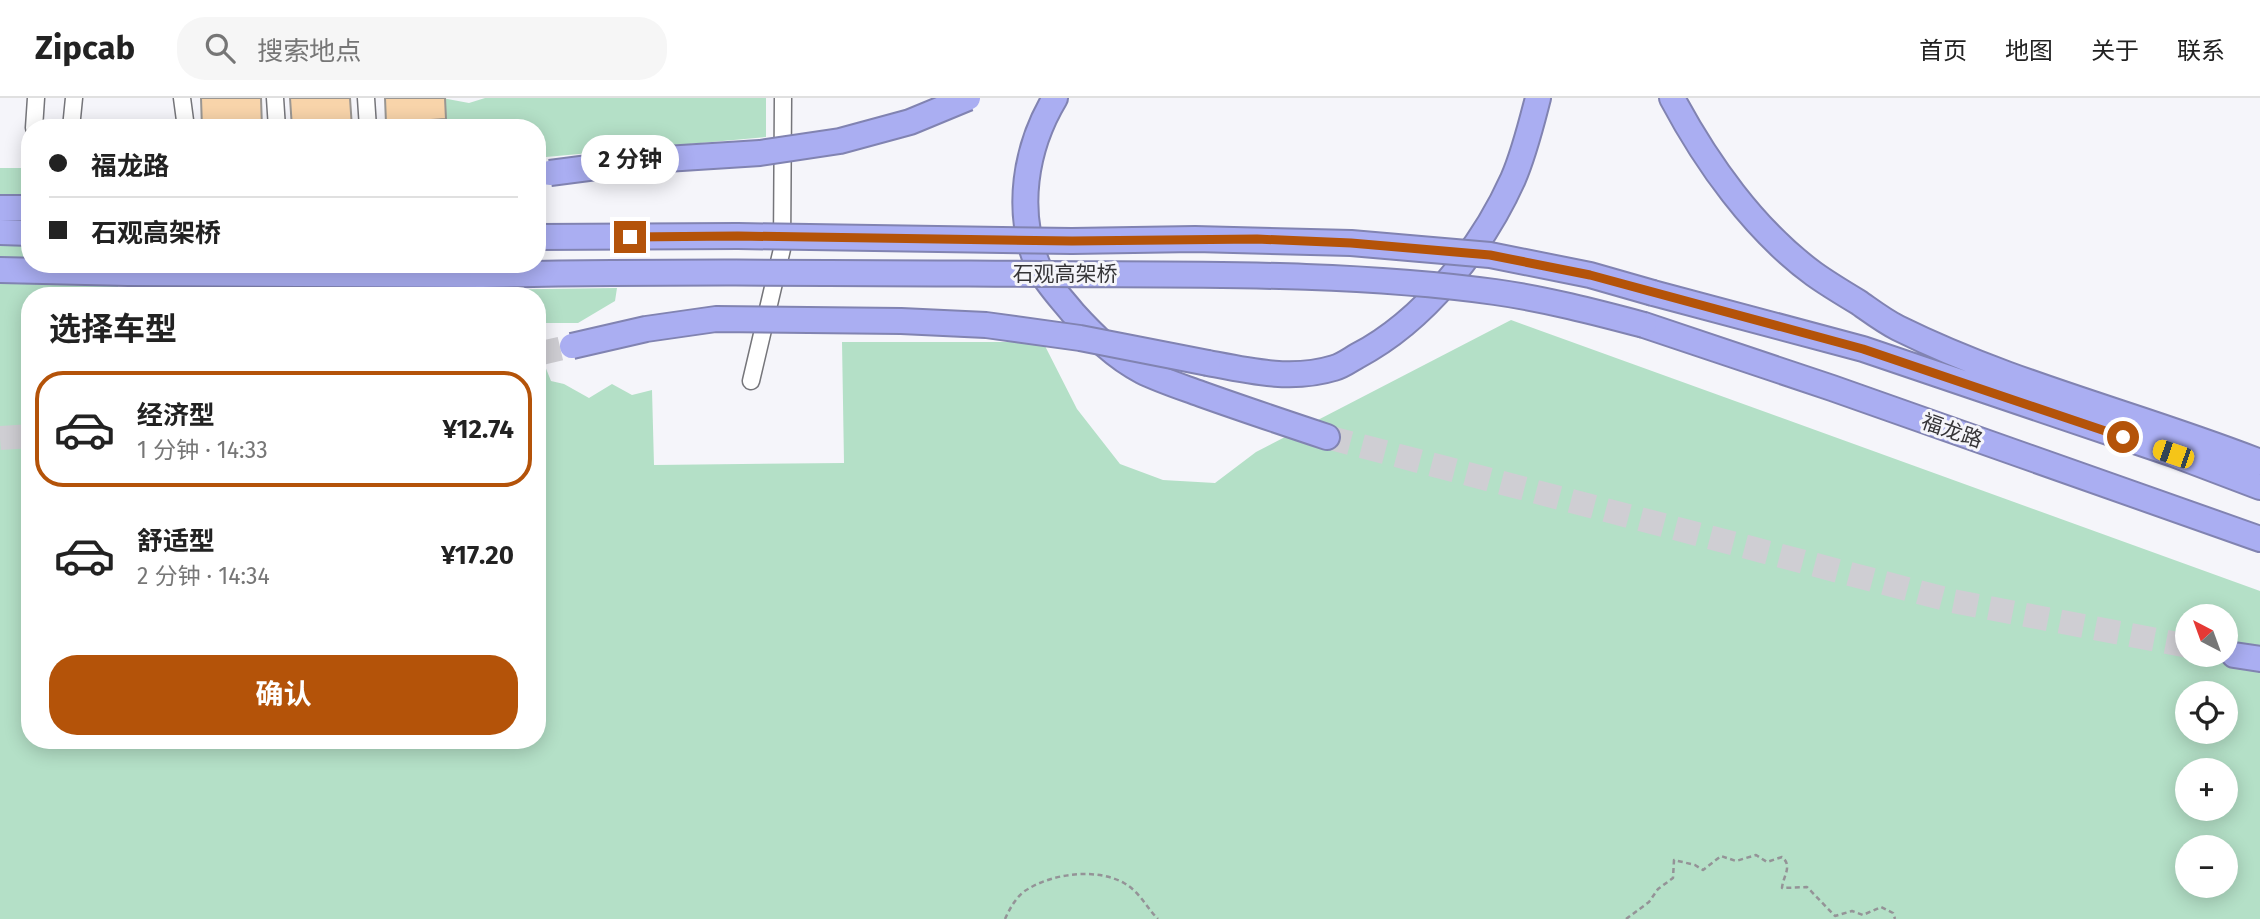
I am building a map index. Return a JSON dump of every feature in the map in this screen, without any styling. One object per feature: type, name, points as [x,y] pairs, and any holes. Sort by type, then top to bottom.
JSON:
[{"type":"highway","points":[[546,173],[650,160],[760,153],[840,141],[910,122],[968,98]]},
{"type":"highway","points":[[1055,98],[1037,133],[1026,171],[1025,205],[1029,237],[1039,268],[1054,290],[1112,352],[1142,371],[1327,437]]},
{"type":"highway","points":[[572,346],[646,329],[716,319],[901,321],[986,325],[1080,338],[1255,372],[1295,375],[1335,368],[1378,345],[1418,313],[1458,267],[1491,221],[1513,178],[1538,98]]},
{"type":"highway","points":[[1672,98],[1702,151],[1732,191],[1770,234],[1812,272],[1896,327],[2011,376],[2196,437],[2260,462]]},
{"type":"highway","points":[[0,208],[21,208]]},
{"type":"highway","points":[[0,232],[21,233]]},
{"type":"highway","name":"石观高架桥","points":[[546,237],[738,236],[1072,241],[1220,239],[1351,243],[1490,255],[1590,275],[1863,349],[2173,454],[2260,487]]},
{"type":"highway","name":"石观高架桥","points":[[0,270],[21,270]]},
{"type":"highway","name":"石观高架桥","points":[[128,273],[482,275],[778,272],[1343,278],[1496,292],[1644,325]]},
{"type":"highway","name":"福龙路","points":[[1644,325],[1832,388],[2260,539]]},
{"type":"highway","points":[[2238,656],[2260,659]]},
{"type":"street","points":[[35,119],[36,98]]},
{"type":"street","points":[[72,119],[74,98]]},
{"type":"street","points":[[182,98],[185,119]]},
{"type":"street","points":[[275,98],[276,119]]},
{"type":"street","points":[[366,98],[367,119]]},
{"type":"street","points":[[751,381],[782,249],[783,98]]},
{"type":"path","points":[[1626,919],[1649,902],[1658,889],[1673,878],[1674,860],[1695,865],[1703,870],[1721,856],[1736,861],[1756,855],[1767,862],[1782,857],[1785,859],[1788,864],[1782,888],[1807,887],[1835,916],[1852,911],[1863,915],[1881,907],[1893,913],[1895,919]]},
{"type":"path","points":[[1005,919],[1018,898],[1031,887],[1056,878],[1089,874],[1110,877],[1127,885],[1144,900],[1158,919]]},
{"type":"green space","points":[[442,98],[469,103],[485,98],[766,98],[766,137],[546,157],[546,119],[443,119]]},
{"type":"green space","points":[[0,168],[21,168],[21,273],[118,273],[118,287],[21,287],[21,749],[546,749],[546,368],[551,381],[564,384],[589,398],[612,384],[632,395],[652,390],[654,465],[844,463],[842,342],[1043,342],[1077,409],[1120,464],[1163,480],[1215,483],[1256,452],[1511,320],[2260,591],[2260,919],[0,919]]},
{"type":"green space","points":[[617,288],[615,301],[578,323],[546,323],[546,289]]},
{"type":"building","points":[[201,98],[261,98],[262,119],[202,119]]},
{"type":"building","points":[[290,98],[350,98],[351,119],[291,119]]},
{"type":"building","points":[[385,98],[445,98],[446,119],[386,119]]},
{"type":"tunnel","points":[[546,352],[572,346]]},
{"type":"tunnel","points":[[0,438],[21,437]]},
{"type":"tunnel","points":[[1327,437],[1953,601],[2175,644]]},
{"type":"route","points":[[630,237],[1072,241],[1257,239],[1351,243],[1490,255],[1590,275],[1863,349],[2123,437]]}]
